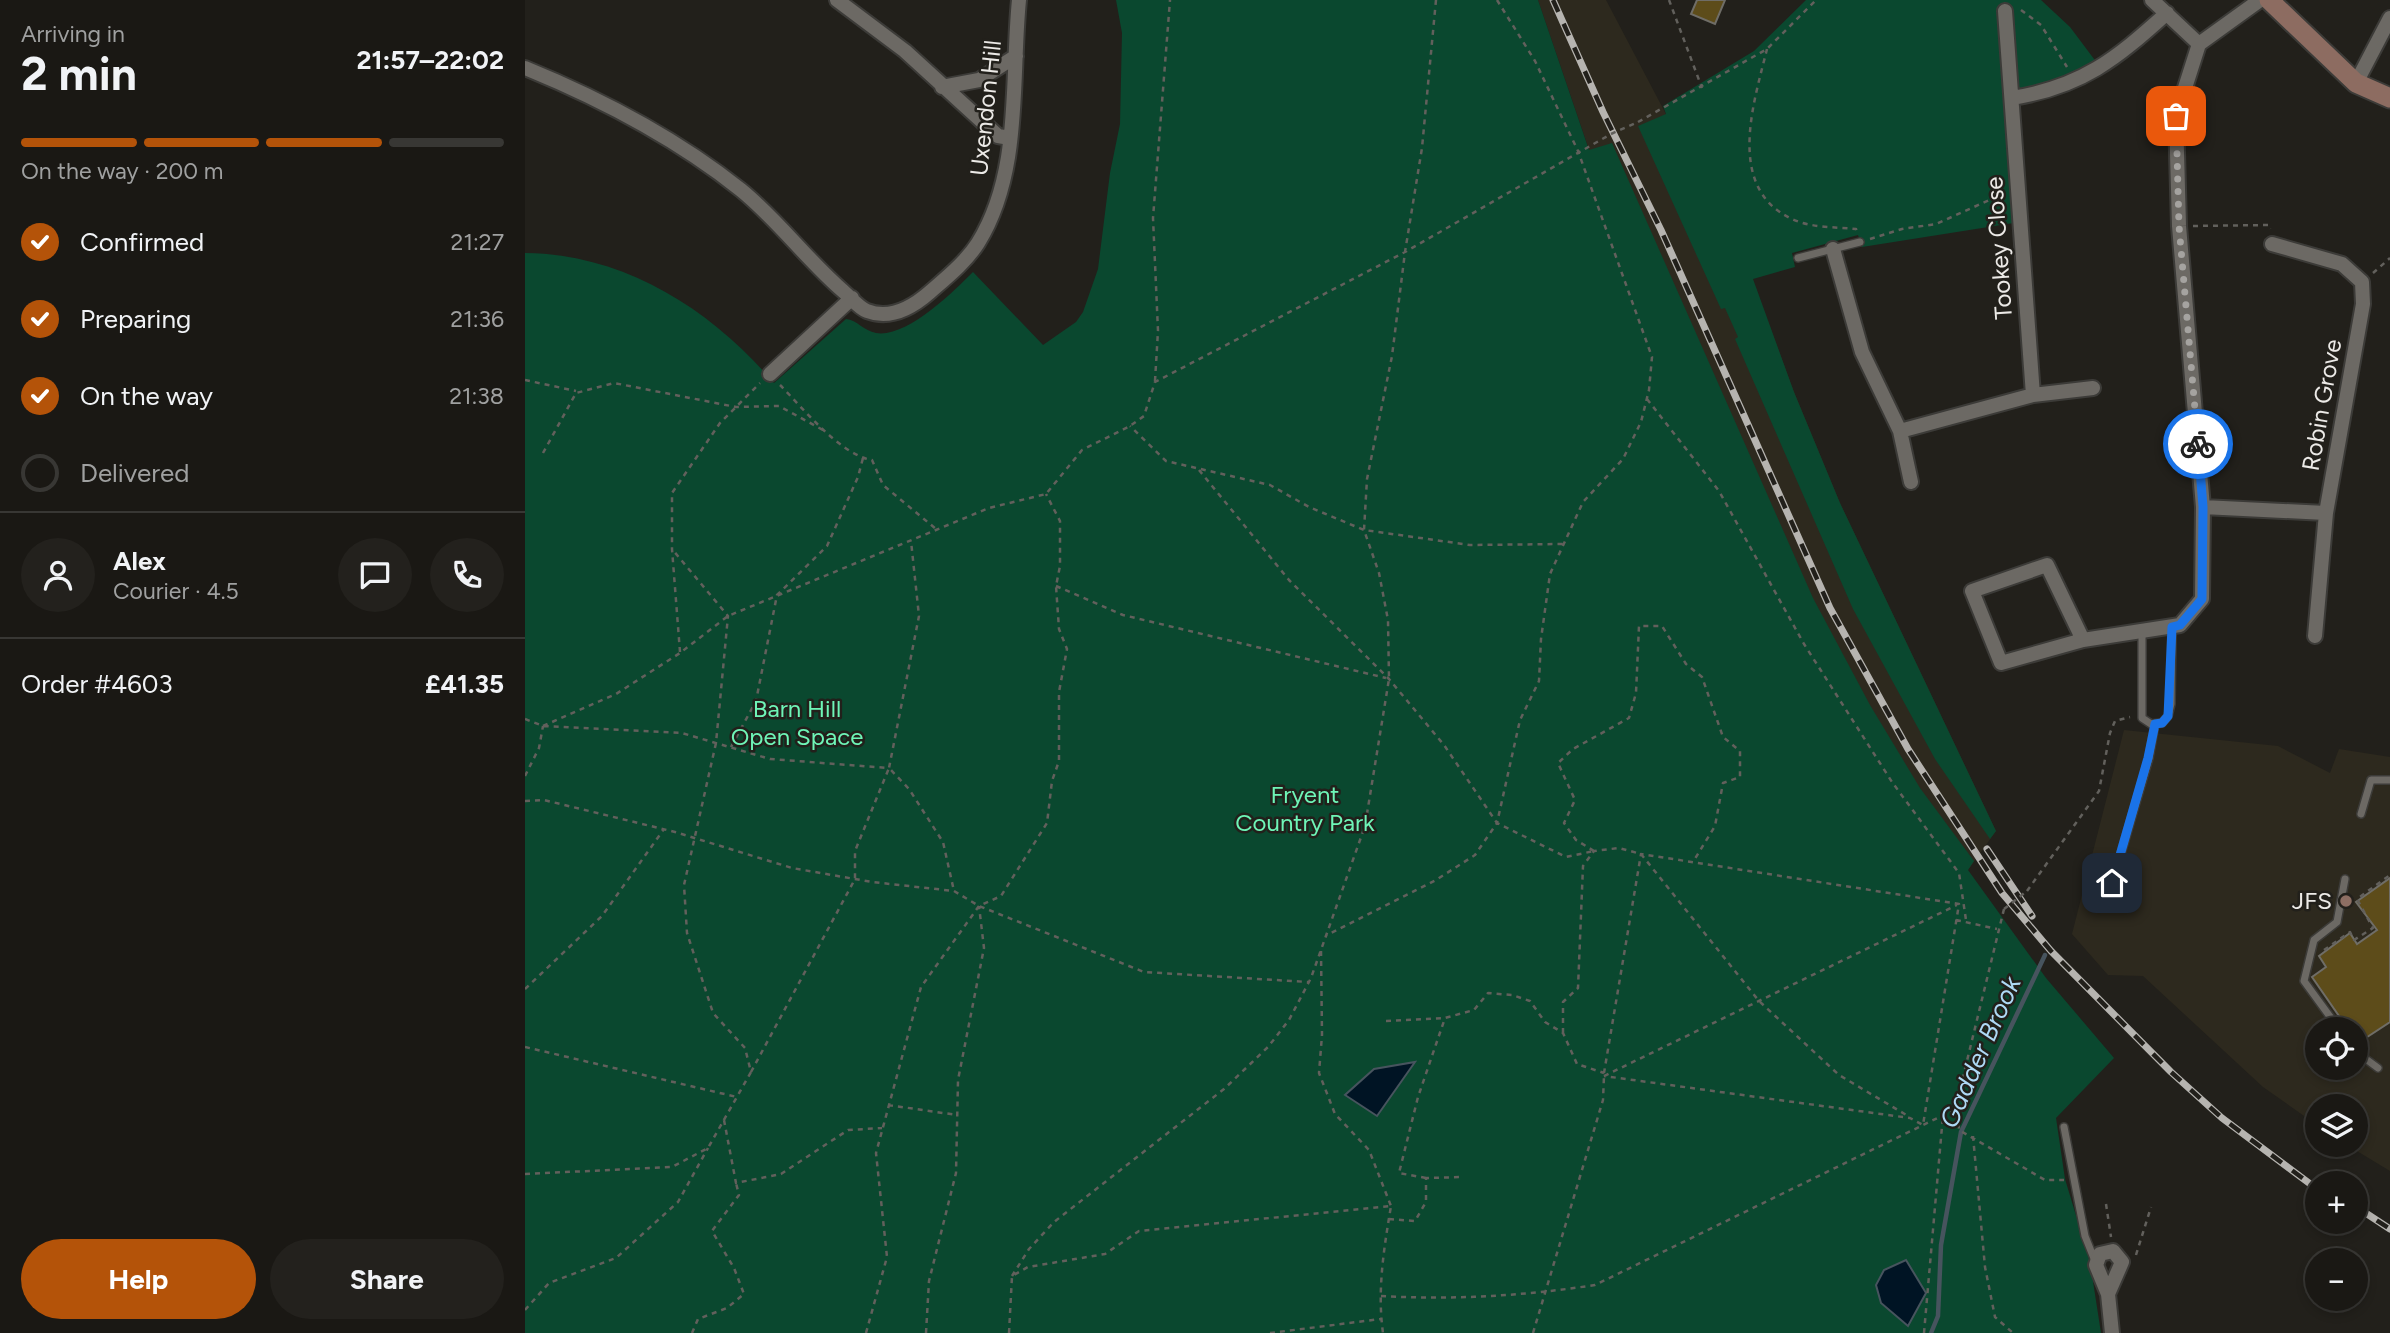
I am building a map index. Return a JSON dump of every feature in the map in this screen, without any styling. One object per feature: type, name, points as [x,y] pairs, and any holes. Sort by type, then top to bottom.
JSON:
[{"type":"street","points":[[837,0],[905,51],[998,136],[1010,138]]},
{"type":"street","name":"Uxendon Hill","points":[[852,298],[865,311],[881,315],[899,312],[919,301],[976,246],[997,202],[1010,138],[1019,0]]},
{"type":"street","points":[[2152,0],[2199,44]]},
{"type":"street","points":[[2083,640],[2047,565],[1972,591],[2001,663],[2083,640],[2180,625],[2202,599],[2203,507],[2179,226],[2176,116],[2199,44],[2260,0]]},
{"type":"street","points":[[2269,0],[2355,83],[2390,98]]},
{"type":"street","name":"Tookey Close","points":[[2010,9],[2012,98],[2033,395]]},
{"type":"street","points":[[2012,98],[2078,81],[2124,50],[2167,13]]},
{"type":"street","points":[[2355,83],[2390,18]]},
{"type":"street","points":[[942,87],[979,80],[1016,56]]},
{"type":"street","points":[[525,68],[576,89],[692,156],[743,191],[813,264],[852,298],[770,374]]},
{"type":"street","points":[[2272,244],[2342,264],[2362,282]]},
{"type":"street","points":[[1833,249],[1862,352],[1900,431],[1911,482]]},
{"type":"street","name":"Robin Grove","points":[[2315,636],[2326,513],[2363,304],[2362,282]]},
{"type":"street","points":[[1900,431],[2033,395],[2093,388]]},
{"type":"street","points":[[2203,507],[2326,513]]},
{"type":"street","points":[[2108,1294],[2117,1256],[2100,1254],[2096,1265],[2108,1294],[2112,1333]]},
{"type":"lane","points":[[1798,258],[1860,242]]},
{"type":"lane","points":[[2142,632],[2142,718],[2155,724],[2162,723],[2168,716],[2171,704],[2172,627]]},
{"type":"lane","points":[[2105,908],[2148,758],[2155,724]]},
{"type":"lane","points":[[2361,814],[2371,780],[2390,780]]},
{"type":"lane","points":[[2330,1017],[2304,981],[2314,940],[2337,922],[2345,878]]},
{"type":"lane","points":[[2368,1061],[2378,1068]]},
{"type":"lane","points":[[2064,1127],[2085,1236],[2096,1265]]},
{"type":"path","points":[[543,726],[616,694],[680,653],[728,616],[989,508],[1046,494],[1081,450],[1130,426],[1144,416],[1155,382],[1158,331],[1153,218],[1170,0]]},
{"type":"path","points":[[1009,1333],[1012,1276],[1028,1249],[1055,1222],[1224,1088],[1268,1047],[1289,1020],[1321,949],[1365,826],[1389,679],[1388,620],[1379,573],[1364,530],[1367,479],[1392,356],[1405,251],[1422,148],[1436,0]]},
{"type":"path","points":[[1325,936],[1436,880],[1475,855],[1497,823],[1520,720],[1539,681],[1541,639],[1550,574],[1583,502],[1623,459],[1641,422],[1647,399],[1652,357],[1577,151],[1535,61],[1497,0]]},
{"type":"path","points":[[1669,0],[1702,88]]},
{"type":"path","points":[[1155,382],[1405,251],[1577,151],[1702,88],[1767,49],[1816,0]]},
{"type":"path","points":[[2010,9],[2041,26],[2078,81]]},
{"type":"path","points":[[1767,49],[1750,117],[1749,147],[1755,180],[1771,204],[1791,219],[1856,229],[1860,242],[1902,229],[1936,224],[2018,188]]},
{"type":"path","points":[[2179,226],[2269,225],[2272,244]]},
{"type":"path","points":[[2362,282],[2390,258]]},
{"type":"path","points":[[680,653],[672,549],[672,493],[720,424],[770,374],[826,432]]},
{"type":"path","points":[[525,380],[580,392]]},
{"type":"path","points":[[543,453],[576,393],[614,383],[736,407],[779,406],[826,432],[863,458],[872,460],[883,485],[936,529]]},
{"type":"path","points":[[1647,399],[1719,491],[1804,644],[1892,782],[1959,873],[1966,920]]},
{"type":"path","points":[[1130,426],[1166,461],[1270,485],[1309,507],[1364,530],[1470,545],[1564,544]]},
{"type":"path","points":[[731,748],[756,701],[778,595],[827,546],[858,477],[863,458]]},
{"type":"path","points":[[1199,470],[1289,580],[1389,679],[1444,745],[1497,823],[1566,857],[1619,848],[1641,854],[1959,904]]},
{"type":"path","points":[[866,1333],[887,1257],[876,1153],[921,987],[979,906],[1001,896],[1047,823],[1052,781],[1059,761],[1059,692],[1067,649],[1059,629],[1056,586],[1060,566],[1060,521],[1046,494]]},
{"type":"path","points":[[525,1310],[549,1283],[616,1258],[678,1202],[855,879],[855,851],[889,768],[919,616],[911,541]]},
{"type":"path","points":[[672,549],[728,616],[716,743],[684,885],[687,933],[713,1013],[745,1048],[751,1072]]},
{"type":"path","points":[[1056,586],[1123,615],[1389,679]]},
{"type":"path","points":[[1594,851],[1576,840],[1564,823],[1576,800],[1558,763],[1573,749],[1629,718],[1636,693],[1639,626],[1662,626],[1685,664],[1702,677],[1723,737],[1740,751],[1740,776],[1723,783],[1715,826],[1693,862]]},
{"type":"path","points":[[2074,1180],[2045,1180],[1959,1129],[1958,1108],[2004,909],[2027,891],[2099,790],[2110,733],[2115,721],[2142,714]]},
{"type":"path","points":[[525,719],[543,726],[681,733],[770,760],[889,768],[909,789],[943,842],[954,891]]},
{"type":"path","points":[[525,776],[539,748],[543,726]]},
{"type":"path","points":[[525,801],[544,800],[664,829],[792,868],[954,891],[979,906],[1144,972],[1308,982]]},
{"type":"path","points":[[525,989],[602,916],[664,829]]},
{"type":"path","points":[[1594,851],[1583,866],[1578,988],[1563,1002],[1563,1032],[1577,1064],[1604,1074],[1910,1118]]},
{"type":"path","points":[[1641,854],[1759,1001],[1839,1075],[1923,1125]]},
{"type":"path","points":[[1533,1333],[1603,1100],[1604,1074],[1641,854]]},
{"type":"path","points":[[2322,951],[2350,932],[2354,940],[2373,928],[2357,899],[2390,875]]},
{"type":"path","points":[[1604,1074],[1959,904]]},
{"type":"path","points":[[1923,1125],[1959,904]]},
{"type":"path","points":[[926,1333],[929,1281],[956,1173],[958,1080],[984,948],[979,906]]},
{"type":"path","points":[[1956,920],[1999,929]]},
{"type":"path","points":[[1321,949],[1323,995],[1319,1073],[1335,1114],[1369,1150],[1391,1206],[1381,1296],[1383,1333]]},
{"type":"path","points":[[1386,1021],[1445,1018],[1474,1010],[1488,993],[1512,995],[1530,1001],[1545,1021],[1563,1032]]},
{"type":"path","points":[[1445,1018],[1418,1097],[1399,1173],[1426,1178],[1463,1177]]},
{"type":"path","points":[[525,1047],[737,1097]]},
{"type":"path","points":[[888,1105],[957,1115]]},
{"type":"path","points":[[1381,1296],[1446,1300],[1543,1293],[1595,1284],[1958,1108]]},
{"type":"path","points":[[1924,1333],[1943,1115]]},
{"type":"path","points":[[692,1333],[698,1319],[727,1308],[744,1294],[734,1268],[712,1231],[739,1195],[724,1120]]},
{"type":"path","points":[[736,1183],[781,1174],[848,1129],[882,1128]]},
{"type":"path","points":[[1973,1136],[1985,1267],[1994,1317],[2013,1333]]},
{"type":"path","points":[[525,1174],[672,1167],[708,1148]]},
{"type":"path","points":[[1389,1219],[1415,1221],[1426,1202],[1426,1178]]},
{"type":"path","points":[[2106,1204],[2117,1256],[2134,1259],[2151,1207]]},
{"type":"path","points":[[1012,1276],[1028,1266],[1105,1254],[1139,1231],[1391,1206]]},
{"type":"path","points":[[1270,1333],[1381,1319]]},
{"type":"shaded area","points":[[1538,0],[1606,0],[1752,278],[1794,392],[1840,503],[1996,831],[1968,870],[1881,754],[1599,179]]},
{"type":"shaded area","points":[[2124,730],[2278,746],[2330,773],[2339,749],[2390,757],[2390,1171],[2367,1157],[2368,1094],[2305,1094],[2305,1117],[2263,1087],[2143,976],[2108,975],[2072,934]]},
{"type":"green space","name":"Fryent Country Park","points":[[1116,0],[1538,0],[1589,150],[1612,143],[1813,598],[1870,705],[1920,788],[1974,861],[1968,870],[2046,978],[2114,1058],[2056,1118],[2065,1179],[2090,1262],[2101,1333],[525,1333],[525,253],[562,256],[597,263],[631,275],[663,291],[722,332],[774,383],[846,319],[876,333],[888,333],[929,312],[973,272],[1043,345],[1076,322],[1083,312],[1098,269],[1110,173],[1120,124],[1122,33]]},
{"type":"green space","points":[[1806,0],[2041,0],[2070,27],[2100,67],[2012,98],[2020,222],[1862,247],[1858,235],[1792,253],[1795,267],[1753,279],[1794,392],[1840,503],[1996,831],[1990,839],[1935,759],[1853,609],[1735,339],[1738,337],[1725,308],[1721,309],[1638,126],[1666,114],[1663,106],[1754,51]]},
{"type":"water","points":[[1415,1062],[1377,1116],[1345,1095],[1374,1069]]},
{"type":"water","points":[[1906,1260],[1926,1293],[1908,1326],[1881,1303],[1876,1285],[1884,1270]]},
{"type":"building","points":[[1697,0],[1725,0],[1715,24],[1691,14]]},
{"type":"building","name":"JFS","points":[[2390,878],[2390,1022],[2368,1036],[2368,1017],[2340,1017],[2312,977],[2326,967],[2319,956],[2350,933],[2357,944],[2377,930],[2356,902]]},
{"type":"waterway","name":"Gadder Brook","points":[[1931,1333],[1938,1316],[1941,1245],[1961,1132],[2045,955]]},
{"type":"railway","points":[[1553,0],[1603,112],[1661,230],[1830,608],[1908,749],[2002,893],[2051,951],[2171,1072],[2222,1118],[2305,1180]]},
{"type":"railway","points":[[1987,849],[2032,916]]},
{"type":"railway","points":[[2368,1215],[2390,1229]]},
{"type":"way so far","points":[[2176,116],[2179,226],[2198,444]]},
{"type":"place","name":"JFS","points":[[2346,901]]},
{"type":"route","points":[[2112,883],[2148,758],[2155,724],[2162,723],[2168,716],[2171,704],[2172,627],[2180,625],[2202,599],[2203,507],[2198,444]]},
{"type":"park label","name":"Barn Hill Open Space","points":[[797,723]]}]
